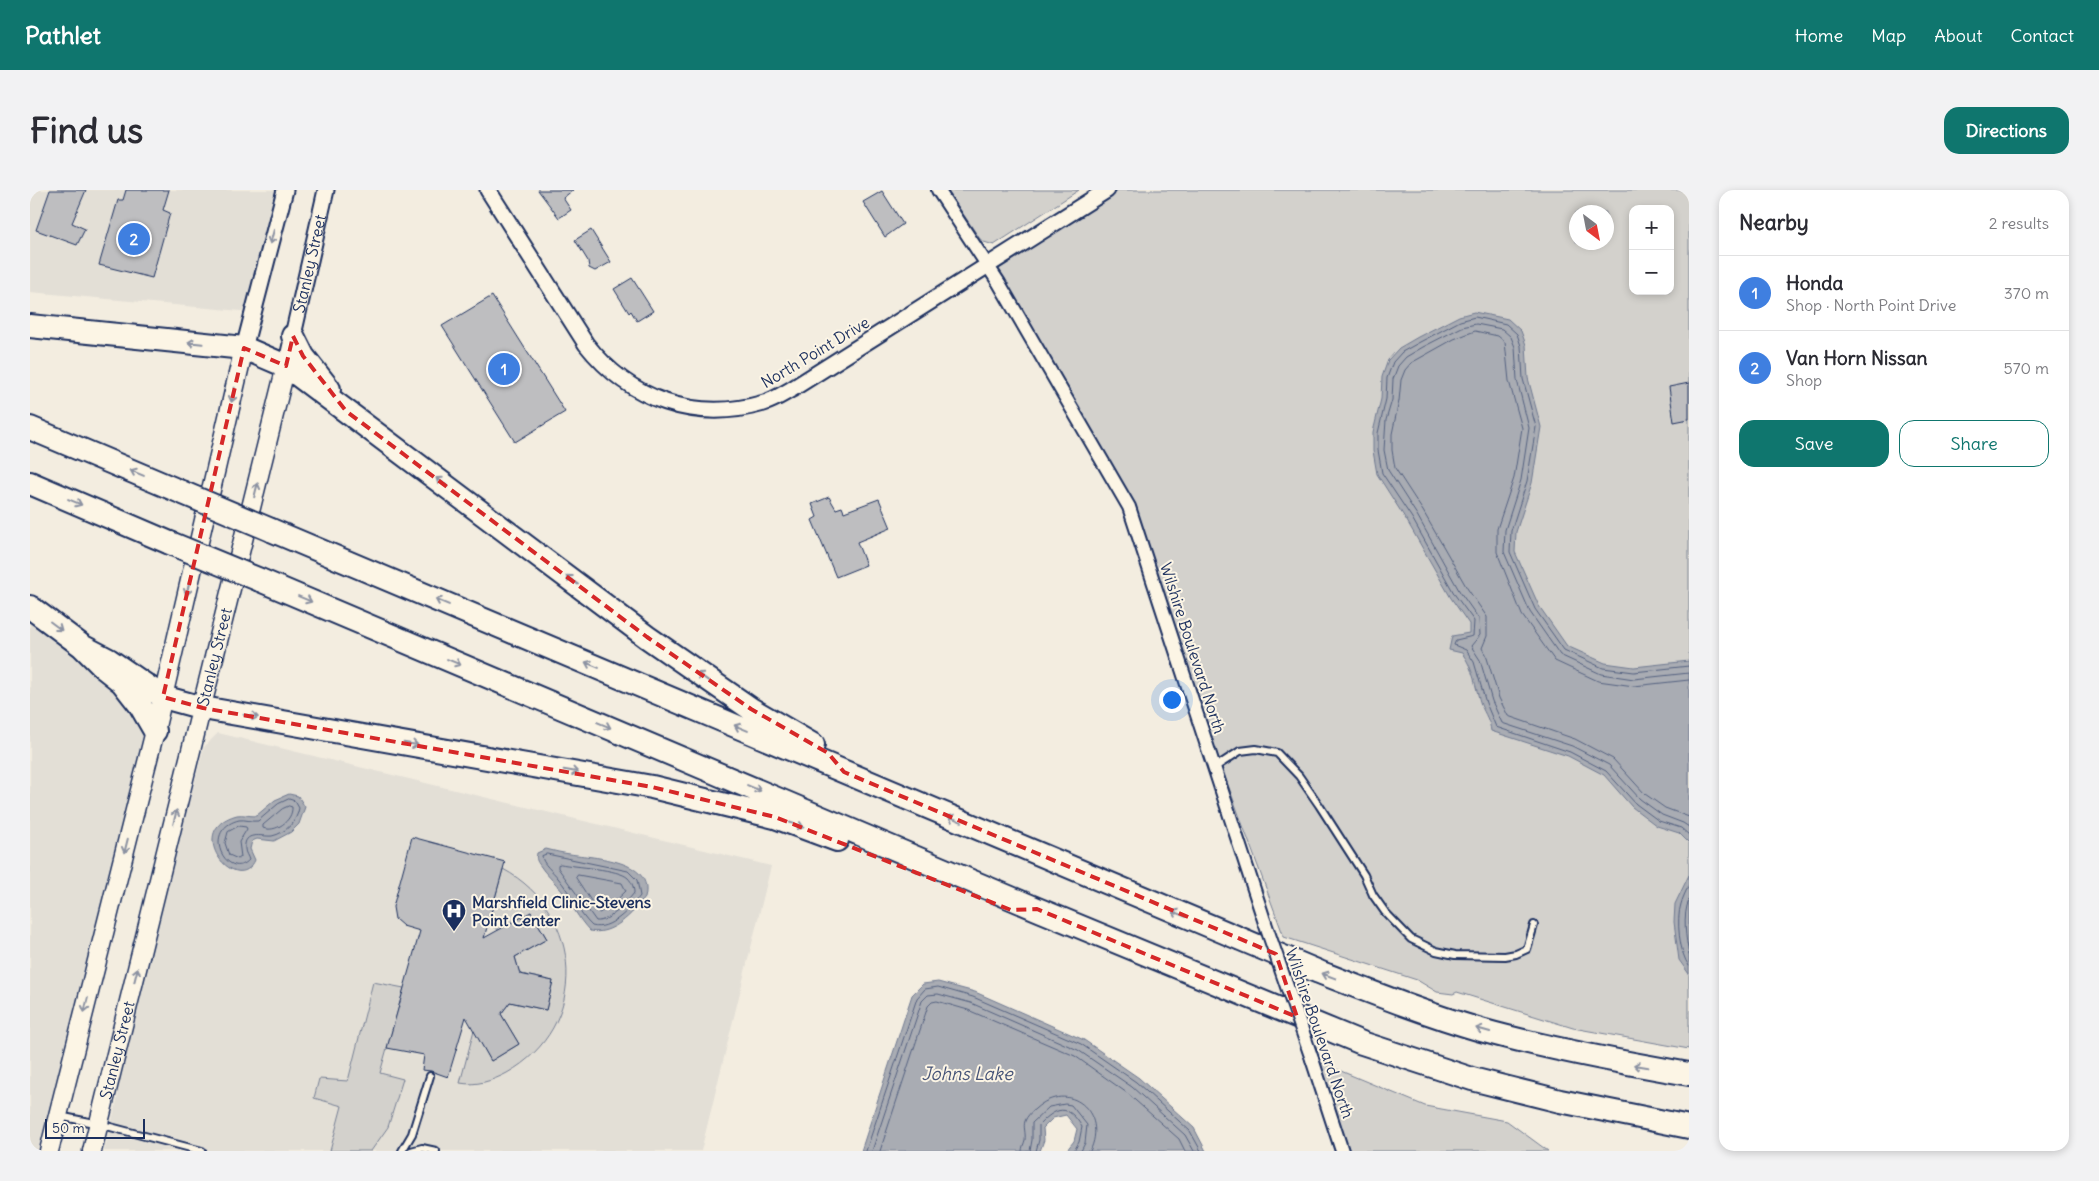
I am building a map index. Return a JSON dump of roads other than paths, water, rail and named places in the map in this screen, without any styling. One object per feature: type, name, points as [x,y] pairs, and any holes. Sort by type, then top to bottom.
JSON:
[{"type":"highway","points":[[30,326],[244,348],[286,366],[483,512],[647,637],[751,709],[828,753],[844,772]]},
{"type":"highway","points":[[293,336],[303,356],[346,411]]},
{"type":"highway","points":[[30,428],[1320,972],[1407,1006],[1479,1029],[1553,1049],[1689,1074]]},
{"type":"highway","points":[[30,483],[1037,909],[1362,1043],[1416,1062],[1560,1102],[1689,1127]]},
{"type":"highway","points":[[30,607],[82,646],[132,693],[155,731]]},
{"type":"highway","points":[[82,646],[109,660],[163,697],[203,708],[568,771],[652,787],[725,804],[775,817],[814,831],[1011,910],[1037,909]]},
{"type":"main road","points":[[49,1151],[155,731],[244,348]]},
{"type":"main road","name":"Stanley Street","points":[[92,1151],[286,366]]},
{"type":"street","points":[[244,348],[285,190]]},
{"type":"street","name":"Stanley Street","points":[[286,366],[326,190]]},
{"type":"street","name":"North Point Drive","points":[[488,190],[580,336],[601,364],[620,380],[640,391],[670,404],[702,411],[733,410],[766,402],[792,389],[1107,190]]},
{"type":"street","name":"Wilshire Boulevard North","points":[[938,190],[988,266],[1129,507],[1342,1151]]},
{"type":"lane","points":[[1214,768],[1240,751],[1256,749],[1277,753],[1299,776],[1319,805],[1364,875],[1373,895],[1385,912],[1411,940],[1436,951],[1455,955],[1516,954],[1527,950],[1534,925]]},
{"type":"lane","points":[[402,1151],[412,1134],[430,1076]]},
{"type":"lane","points":[[57,1116],[99,1124],[202,1151]]},
{"type":"lane","points":[[411,1151],[422,1148],[436,1151]]},
{"type":"water","points":[[1474,312],[1508,319],[1521,331],[1526,345],[1528,378],[1541,427],[1532,483],[1516,532],[1515,552],[1539,606],[1567,646],[1605,663],[1634,667],[1689,661],[1689,843],[1679,833],[1657,826],[1632,807],[1604,775],[1568,756],[1491,731],[1466,659],[1462,653],[1449,650],[1452,636],[1469,633],[1469,624],[1451,598],[1407,521],[1377,474],[1373,451],[1373,432],[1381,399],[1382,377],[1388,360],[1399,348],[1418,337],[1459,316]]},
{"type":"water","points":[[289,794],[298,796],[305,807],[299,824],[291,832],[274,841],[257,839],[252,841],[250,849],[255,860],[247,870],[237,871],[227,866],[219,857],[214,846],[214,834],[221,823],[237,815],[256,816],[275,800]]},
{"type":"water","points":[[546,849],[607,859],[632,868],[641,875],[646,885],[645,898],[628,917],[614,927],[598,932],[590,931],[562,891],[538,863],[537,853]]},
{"type":"water","points":[[1689,875],[1689,974],[1679,960],[1674,922],[1675,904]]},
{"type":"water","name":"Johns Lake","points":[[938,982],[975,992],[1084,1040],[1139,1078],[1194,1128],[1206,1151],[1066,1151],[1074,1141],[1077,1129],[1066,1115],[1053,1118],[1043,1128],[1044,1140],[1040,1151],[861,1151],[912,995],[923,984]]},
{"type":"place","name":"Van Horn Nissan","points":[[134,239]]},
{"type":"place","name":"Honda","points":[[504,369]]},
{"type":"place","name":"Marshfield Clinic-Stevens Point Center","points":[[454,932]]}]
